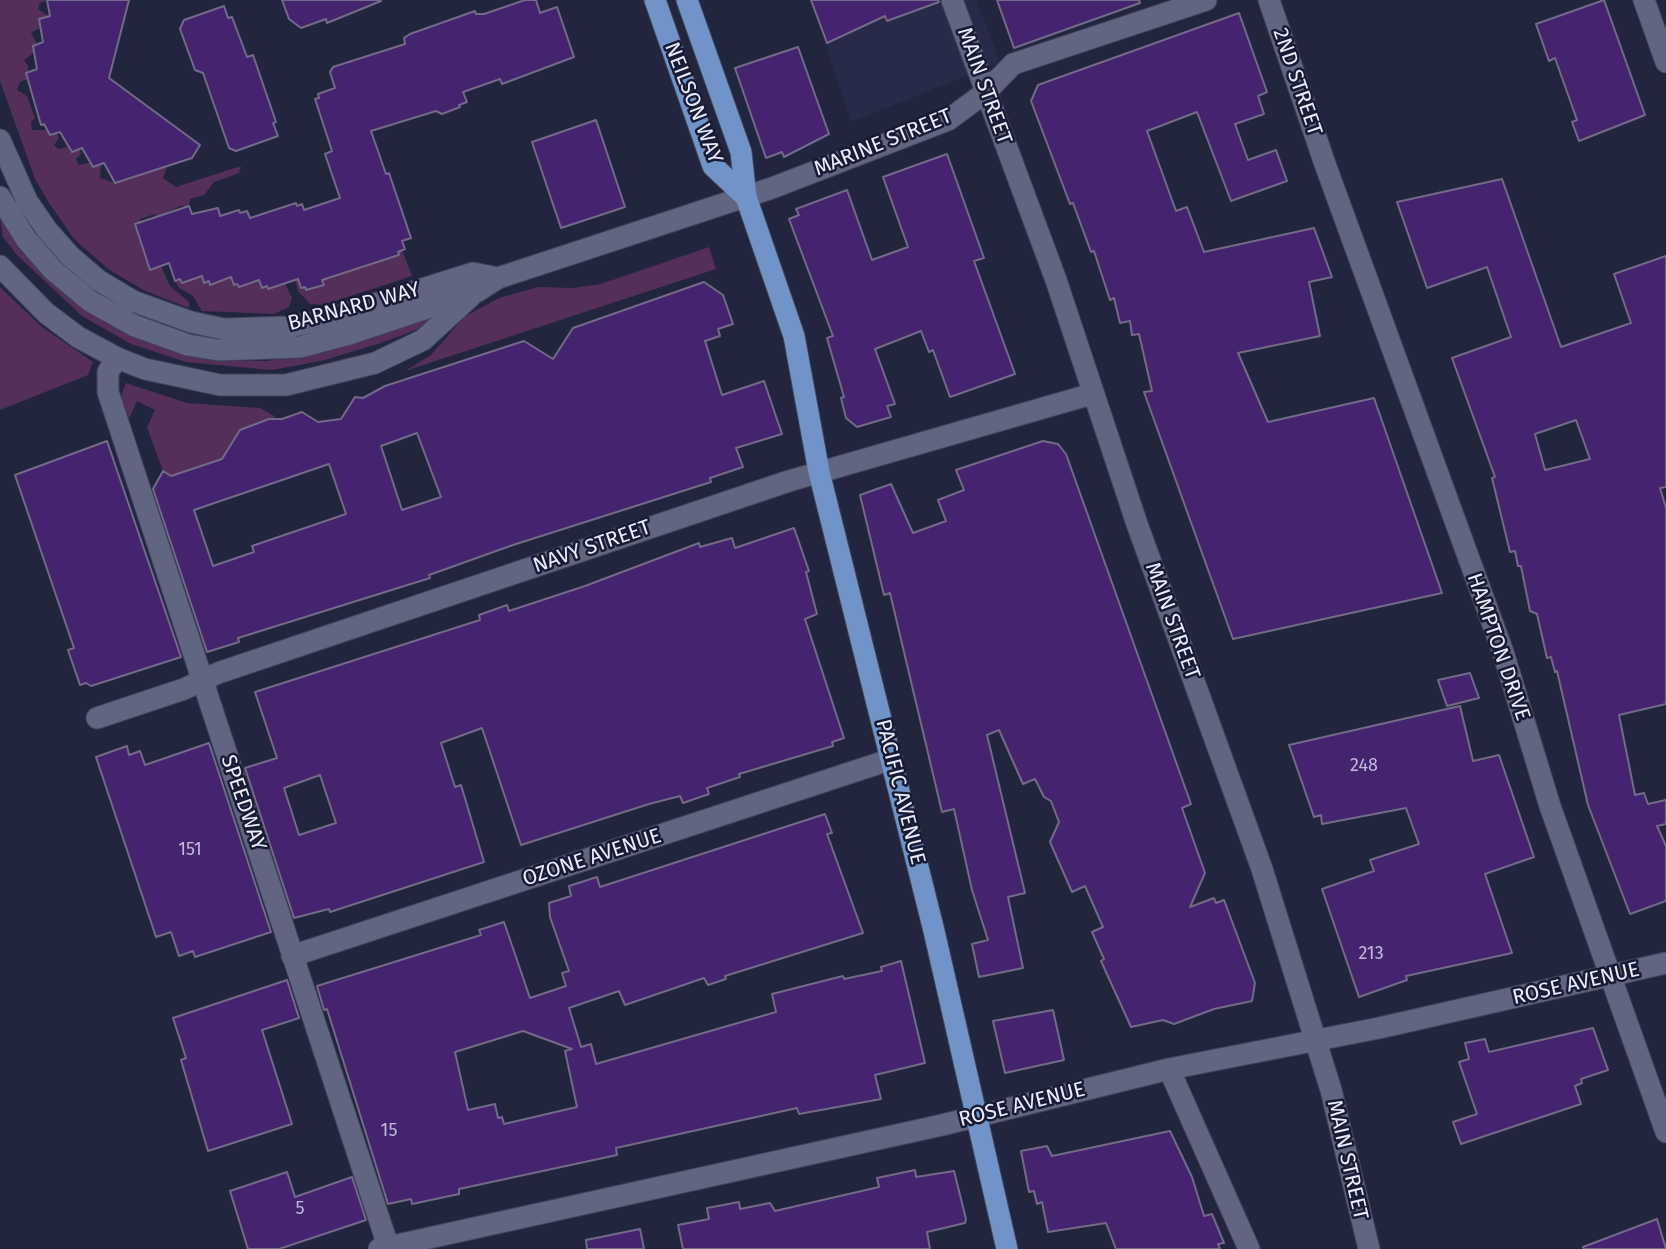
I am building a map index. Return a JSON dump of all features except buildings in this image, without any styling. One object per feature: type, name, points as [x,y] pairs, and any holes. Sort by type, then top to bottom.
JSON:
[{"type":"main road","name":"NEILSON WAY","points":[[655,0],[713,166],[746,197]]},
{"type":"main road","name":"NEILSON WAY","points":[[687,0],[741,152],[746,197],[794,336]]},
{"type":"main road","name":"PACIFIC AVENUE","points":[[794,336],[819,472],[892,759],[1007,1249]]},
{"type":"street","name":"MAIN STREET","points":[[953,0],[1056,280],[1093,394],[1262,869],[1331,1090],[1369,1249]]},
{"type":"street","name":"MARINE STREET","points":[[746,197],[948,120],[986,92],[1013,64],[1206,0]]},
{"type":"street","name":"2ND STREET","points":[[1269,0],[1325,164]]},
{"type":"street","points":[[1644,0],[1666,62]]},
{"type":"street","name":"BARNARD WAY","points":[[0,140],[27,201],[47,230],[70,256],[98,280],[133,301],[191,322],[224,329],[289,327],[327,319],[473,273],[498,278]]},
{"type":"street","name":"HAMPTON DRIVE","points":[[1325,164],[1503,652],[1550,806],[1666,1132]]},
{"type":"street","name":"BARNARD WAY","points":[[0,197],[26,239],[80,293],[135,326],[188,345],[242,351],[300,347],[329,341],[478,291]]},
{"type":"street","name":"BARNARD WAY","points":[[0,266],[46,313],[78,337],[117,358],[145,369],[220,385],[254,387],[318,379],[401,353],[423,340],[478,291],[498,278],[746,197]]},
{"type":"street","name":"SPEEDWAY","points":[[117,358],[108,372],[108,392],[248,814],[385,1248]]},
{"type":"street","name":"NAVY STREET","points":[[97,718],[819,472],[1093,394]]},
{"type":"street","name":"OZONE AVENUE","points":[[292,956],[892,759]]},
{"type":"street","name":"ROSE AVENUE","points":[[385,1248],[977,1116],[1169,1069],[1379,1028],[1666,963]]},
{"type":"street","points":[[1169,1069],[1249,1249]]},
{"type":"shaded area","points":[[0,0],[47,0],[40,3],[38,9],[48,16],[40,19],[42,27],[31,33],[37,44],[33,46],[35,52],[24,60],[28,66],[28,79],[20,82],[17,90],[27,96],[35,118],[31,122],[32,130],[48,130],[50,135],[57,133],[59,138],[54,145],[58,149],[68,147],[70,152],[79,149],[81,154],[76,159],[79,165],[91,162],[94,167],[101,164],[100,178],[115,183],[167,167],[163,178],[176,187],[241,166],[239,173],[214,182],[204,195],[190,199],[189,206],[184,208],[183,205],[156,217],[155,214],[140,219],[140,223],[135,224],[150,269],[161,266],[170,286],[189,302],[189,308],[145,291],[108,269],[74,239],[49,203],[35,179],[0,81]]},
{"type":"shaded area","points":[[812,0],[976,0],[1000,62],[851,122]]},
{"type":"shaded area","points":[[0,218],[17,242],[61,288],[227,360],[266,361],[305,355],[431,315],[435,317],[421,328],[381,343],[321,361],[272,370],[186,362],[131,344],[82,316],[17,255],[3,237]]},
{"type":"shaded area","points":[[709,247],[716,269],[405,371],[431,355],[464,317],[499,298],[538,287],[573,288],[601,284]]},
{"type":"shaded area","points":[[402,250],[412,276],[323,305],[310,304],[298,291],[294,277],[297,275],[301,288],[305,287],[306,290],[324,285],[322,280],[375,263],[374,259],[381,257],[383,261],[399,256],[398,252]]},
{"type":"shaded area","points":[[200,272],[204,283],[209,281],[211,285],[227,279],[230,275],[234,285],[239,287],[259,280],[262,288],[267,286],[268,289],[285,283],[292,298],[289,307],[274,314],[202,311],[193,296],[179,288],[175,281],[180,279],[182,283]]},
{"type":"shaded area","points":[[0,287],[42,327],[93,362],[88,375],[0,410]]},
{"type":"shaded area","points":[[126,383],[187,403],[260,408],[276,417],[240,430],[222,459],[171,476],[163,471],[147,427],[155,410],[137,401],[129,419],[121,396]]}]
